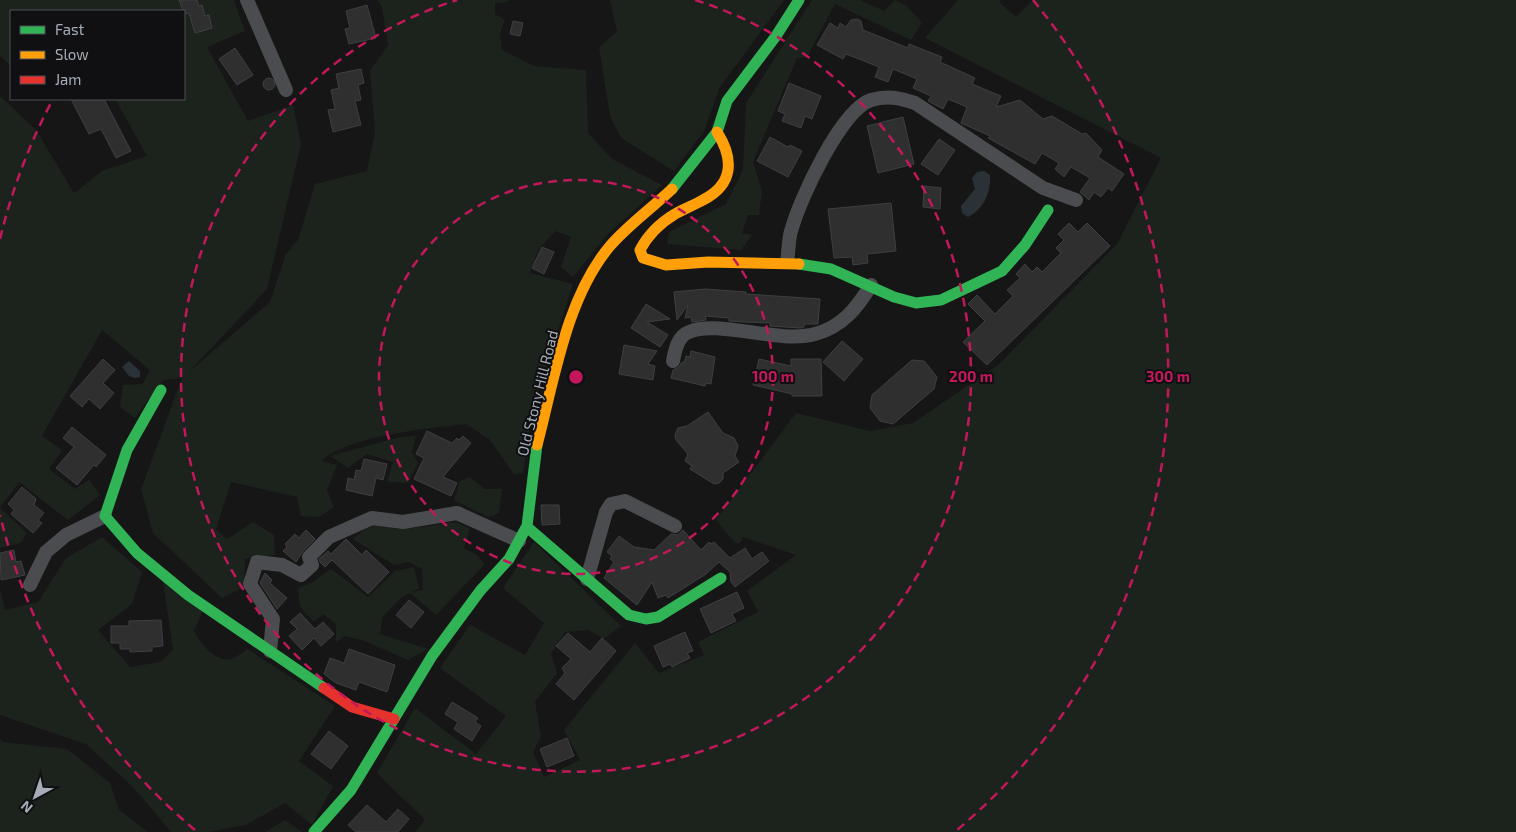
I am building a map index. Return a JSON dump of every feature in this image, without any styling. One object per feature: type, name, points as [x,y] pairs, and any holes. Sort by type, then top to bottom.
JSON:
[{"type":"street","points":[[248,0],[286,90]]},
{"type":"street","name":"Old Stony Hill Road","points":[[314,832],[351,790],[432,656],[480,591],[509,559],[527,527],[535,455],[561,352],[573,314],[595,267],[611,245],[678,185],[717,132],[727,101],[776,36],[799,0]]},
{"type":"street","points":[[788,262],[791,230],[804,195],[829,145],[852,117],[869,101],[892,96],[915,103],[1043,188],[1076,200]]},
{"type":"street","points":[[717,132],[726,145],[729,156],[730,167],[723,183],[706,198],[672,215],[655,230],[640,250],[642,258],[666,265],[788,262],[831,269],[871,285],[894,297],[916,303],[941,300],[1002,271],[1025,245],[1048,210]]},
{"type":"street","points":[[674,361],[676,346],[687,332],[702,328],[792,337],[815,334],[837,324],[855,310],[871,285]]},
{"type":"street","points":[[30,585],[46,552],[66,536],[105,516],[116,473],[141,418],[161,390]]},
{"type":"street","points":[[588,579],[606,512],[611,504],[625,501],[675,526]]},
{"type":"street","points":[[270,652],[273,619],[250,584],[257,562],[282,565],[301,575],[312,565],[309,557],[329,537],[372,518],[403,522],[457,513],[519,541]]},
{"type":"street","points":[[105,516],[137,553],[188,595],[352,707],[394,719]]},
{"type":"street","points":[[527,527],[630,616],[646,619],[658,617],[721,578]]},
{"type":"shaded area","points":[[0,0],[234,0],[245,31],[207,47],[248,121],[293,105],[301,144],[267,289],[188,373],[270,302],[286,254],[298,240],[315,184],[367,171],[375,132],[370,71],[388,45],[382,7],[378,0],[509,0],[508,2],[495,3],[495,14],[505,20],[500,33],[502,50],[534,66],[586,70],[588,133],[612,159],[662,185],[608,234],[573,277],[561,267],[571,237],[556,231],[538,250],[530,273],[573,284],[534,404],[523,473],[514,474],[489,439],[466,424],[369,439],[334,452],[322,461],[337,465],[327,490],[334,507],[319,517],[301,516],[297,497],[231,482],[216,529],[227,539],[253,522],[274,535],[275,555],[245,559],[244,587],[222,598],[153,533],[141,489],[182,378],[163,380],[135,418],[120,407],[123,385],[143,384],[150,370],[102,330],[42,436],[62,450],[49,469],[75,489],[89,480],[100,495],[68,520],[19,482],[0,508],[0,96],[36,130],[74,193],[102,171],[147,156],[116,100],[185,100],[185,10],[10,10],[10,65],[0,56]]},
{"type":"shaded area","points":[[610,0],[784,0],[720,87],[704,131],[674,171],[621,138],[610,116],[599,47],[617,32]]},
{"type":"shaded area","points":[[812,0],[860,0],[884,11],[895,0],[907,6],[922,23],[911,40],[835,4],[807,57],[797,58],[753,162],[762,191],[759,215],[748,215],[742,233],[752,235],[741,250],[667,244],[669,232],[726,204],[743,170],[746,103]]},
{"type":"shaded area","points":[[958,0],[1000,0],[1000,3],[1016,17],[1033,0],[1516,0],[1516,832],[415,832],[425,820],[377,773],[415,708],[476,754],[506,716],[440,668],[470,625],[525,655],[544,623],[503,588],[534,542],[621,626],[604,639],[589,630],[565,632],[551,654],[557,673],[535,702],[541,737],[533,752],[544,777],[580,760],[564,730],[635,643],[659,673],[704,655],[698,642],[758,612],[747,591],[796,555],[743,537],[740,543],[735,543],[716,520],[796,413],[870,431],[913,423],[998,365],[1117,244],[1161,158],[925,38]]},
{"type":"shaded area","points":[[984,171],[990,175],[988,194],[978,210],[968,217],[962,213],[961,206],[975,189],[972,178],[977,172]]},
{"type":"shaded area","points":[[129,361],[140,371],[140,377],[129,376],[122,367]]},
{"type":"shaded area","points":[[416,436],[412,452],[418,463],[408,483],[387,482],[393,462],[367,454],[348,468],[330,456],[400,437]]},
{"type":"shaded area","points":[[470,477],[485,489],[502,489],[499,513],[488,517],[454,500],[460,481]]},
{"type":"shaded area","points":[[0,508],[27,533],[21,543],[0,548]]},
{"type":"shaded area","points":[[456,522],[470,529],[464,548],[477,555],[485,564],[436,615],[410,593],[402,597],[382,618],[380,634],[428,649],[408,660],[364,641],[345,636],[336,642],[336,624],[323,614],[314,622],[300,607],[298,588],[311,583],[331,569],[368,597],[395,571],[414,567],[419,588],[412,592],[423,590],[422,569],[409,562],[394,565],[353,539],[367,528],[373,526],[404,529]]},
{"type":"shaded area","points":[[102,537],[142,572],[132,604],[98,630],[130,667],[160,662],[173,650],[163,581],[203,611],[194,631],[210,652],[222,659],[228,659],[236,657],[247,649],[335,706],[299,761],[333,786],[312,825],[285,803],[246,825],[208,832],[171,832],[134,788],[86,744],[0,715],[0,589],[5,610],[38,602],[66,558]]},
{"type":"shaded area","points":[[0,739],[3,742],[67,749],[110,783],[119,810],[148,832],[0,832]]},
{"type":"shaded area","points":[[285,820],[302,832],[265,832]]},
{"type":"building","points":[[179,0],[197,0],[199,6],[202,5],[205,16],[209,15],[212,28],[195,33],[189,13],[185,14],[185,10],[183,10]]},
{"type":"building","points":[[367,5],[376,38],[349,44],[345,29],[350,28],[346,11]]},
{"type":"building","points":[[857,19],[861,21],[863,30],[908,48],[909,44],[942,57],[940,62],[975,78],[972,84],[1001,96],[996,107],[1020,100],[1043,119],[1052,116],[1082,134],[1086,133],[1102,150],[1098,157],[1124,174],[1112,191],[1108,188],[1101,197],[1094,192],[1089,200],[1080,192],[1090,178],[1071,167],[1064,177],[1055,169],[1059,163],[1042,153],[1035,164],[988,138],[990,136],[961,123],[967,107],[948,99],[943,109],[928,101],[931,96],[913,88],[917,79],[893,69],[888,82],[875,77],[879,67],[846,54],[843,59],[817,45],[830,23],[838,28],[840,23],[846,27],[851,20]]},
{"type":"building","points":[[513,21],[523,23],[520,36],[510,34]]},
{"type":"building","points":[[235,48],[253,75],[237,85],[219,59]]},
{"type":"building","points":[[361,69],[364,83],[358,85],[361,100],[355,101],[361,125],[333,132],[328,110],[335,109],[331,90],[339,88],[336,74]]},
{"type":"building","points":[[269,78],[275,84],[269,90],[263,84]]},
{"type":"building","points":[[789,83],[821,96],[812,119],[805,116],[801,128],[782,121],[785,114],[778,111]]},
{"type":"building","points":[[72,100],[105,100],[131,151],[116,158],[101,129],[89,134]]},
{"type":"building","points":[[903,117],[914,164],[878,173],[867,126]]},
{"type":"building","points":[[770,137],[788,147],[790,145],[802,151],[788,177],[757,161]]},
{"type":"building","points":[[939,139],[955,150],[938,175],[921,164]]},
{"type":"building","points":[[924,186],[941,188],[940,209],[923,207]]},
{"type":"building","points":[[891,203],[896,251],[867,254],[868,263],[853,265],[852,257],[834,258],[828,209]]},
{"type":"building","points":[[1069,223],[1078,232],[1087,223],[1110,246],[987,365],[963,342],[985,321],[968,304],[977,295],[995,314],[1013,296],[1007,290],[1020,278],[1016,274],[1025,264],[1032,272],[1037,267],[1042,272],[1061,253],[1056,248],[1064,240],[1058,234]]},
{"type":"building","points":[[542,247],[554,252],[544,274],[532,268]]},
{"type":"building","points":[[705,289],[820,299],[818,324],[804,324],[804,327],[800,328],[770,326],[770,323],[729,321],[729,318],[705,316],[706,320],[692,322],[691,317],[685,318],[688,305],[677,320],[674,292]]},
{"type":"building","points":[[646,304],[670,319],[647,322],[668,335],[660,347],[631,328]]},
{"type":"building","points":[[842,341],[863,359],[844,381],[823,362]]},
{"type":"building","points":[[624,345],[657,351],[648,364],[655,366],[653,380],[619,374]]},
{"type":"building","points":[[691,351],[715,357],[711,384],[706,383],[705,386],[671,378],[673,370],[679,367],[682,362],[684,363],[686,356],[690,357]]},
{"type":"building","points":[[103,359],[115,370],[103,383],[114,393],[100,409],[89,399],[82,407],[70,396]]},
{"type":"building","points":[[759,359],[791,366],[791,359],[821,359],[822,396],[792,396],[792,394],[753,385]]},
{"type":"building","points":[[912,360],[924,361],[937,377],[934,389],[893,424],[880,421],[870,408],[872,395]]},
{"type":"building","points":[[708,412],[723,433],[734,438],[738,446],[735,456],[739,462],[723,473],[723,479],[719,483],[714,484],[690,469],[692,466],[685,461],[688,454],[676,440],[675,435],[678,428],[687,426]]},
{"type":"building","points":[[72,427],[106,455],[96,467],[94,465],[77,485],[56,468],[74,447],[63,438]]},
{"type":"building","points":[[427,431],[452,443],[457,438],[459,440],[463,436],[471,443],[443,477],[457,483],[451,496],[414,479],[424,458],[416,454]]},
{"type":"building","points":[[364,459],[387,464],[383,480],[376,478],[372,496],[346,490],[348,478],[354,480],[356,470],[361,471]]},
{"type":"building","points":[[22,487],[36,499],[34,505],[44,513],[38,520],[42,523],[33,533],[11,514],[14,510],[8,504]]},
{"type":"building","points":[[541,505],[559,505],[560,524],[542,525]]},
{"type":"building","points":[[306,530],[315,539],[303,551],[296,562],[283,551],[287,547],[285,544],[295,534],[299,538]]},
{"type":"building","points":[[683,530],[701,550],[709,542],[711,544],[714,542],[730,558],[745,548],[752,559],[762,552],[769,561],[735,587],[731,582],[730,572],[719,562],[706,574],[668,598],[666,595],[658,598],[652,582],[637,605],[604,578],[614,562],[610,559],[612,556],[607,552],[619,536],[634,547],[654,550],[671,534],[678,535]]},
{"type":"building","points":[[346,539],[362,555],[366,550],[389,572],[368,594],[332,560],[325,567],[320,562],[319,559],[328,551],[331,554]]},
{"type":"building","points":[[14,550],[16,562],[21,561],[25,575],[1,580],[0,553]]},
{"type":"building","points":[[265,573],[272,580],[270,583],[287,598],[277,609],[260,583]]},
{"type":"building","points":[[737,592],[744,608],[732,614],[736,621],[711,633],[700,609]]},
{"type":"building","points":[[409,600],[424,612],[411,628],[396,615]]},
{"type":"building","points":[[300,613],[315,629],[323,622],[334,634],[321,646],[314,638],[302,650],[289,636],[297,629],[290,622]]},
{"type":"building","points":[[161,620],[163,646],[152,647],[152,651],[130,652],[130,649],[120,649],[120,643],[111,643],[111,626],[129,626],[129,621]]},
{"type":"building","points":[[685,632],[693,651],[687,653],[690,658],[672,667],[670,664],[663,667],[654,646]]},
{"type":"building","points":[[568,633],[590,652],[602,638],[616,651],[574,700],[556,684],[565,673],[562,668],[571,659],[556,646]]},
{"type":"building","points":[[349,649],[395,665],[387,692],[359,682],[356,690],[336,683],[324,674],[330,658],[344,663]]},
{"type":"building","points":[[452,702],[478,718],[475,722],[481,726],[472,741],[454,729],[458,722],[445,714]]},
{"type":"building","points":[[329,731],[348,746],[331,769],[311,754]]},
{"type":"building","points":[[567,738],[574,756],[547,767],[540,749]]},
{"type":"building","points":[[367,805],[386,822],[398,809],[409,819],[398,832],[356,832],[348,825]]},
{"type":"traffic: fast","points":[[672,189],[717,132],[727,101],[776,36],[799,0]]},
{"type":"traffic: fast","points":[[799,264],[831,269],[894,297],[916,303],[941,300],[1002,271],[1025,245],[1048,210]]},
{"type":"traffic: fast","points":[[161,390],[127,450],[105,516],[137,553],[188,595],[324,688]]},
{"type":"traffic: fast","points":[[314,832],[351,790],[432,656],[480,591],[509,559],[527,526],[537,445]]},
{"type":"traffic: fast","points":[[527,527],[629,615],[646,619],[658,617],[721,578]]},
{"type":"traffic: slow","points":[[717,132],[723,142],[728,161],[726,179],[713,194],[664,221],[647,239],[640,250],[643,258],[666,265],[708,262],[799,264]]},
{"type":"traffic: slow","points":[[537,445],[563,341],[582,290],[595,267],[617,238],[672,189]]},
{"type":"traffic: jam","points":[[324,688],[352,707],[394,719]]}]
